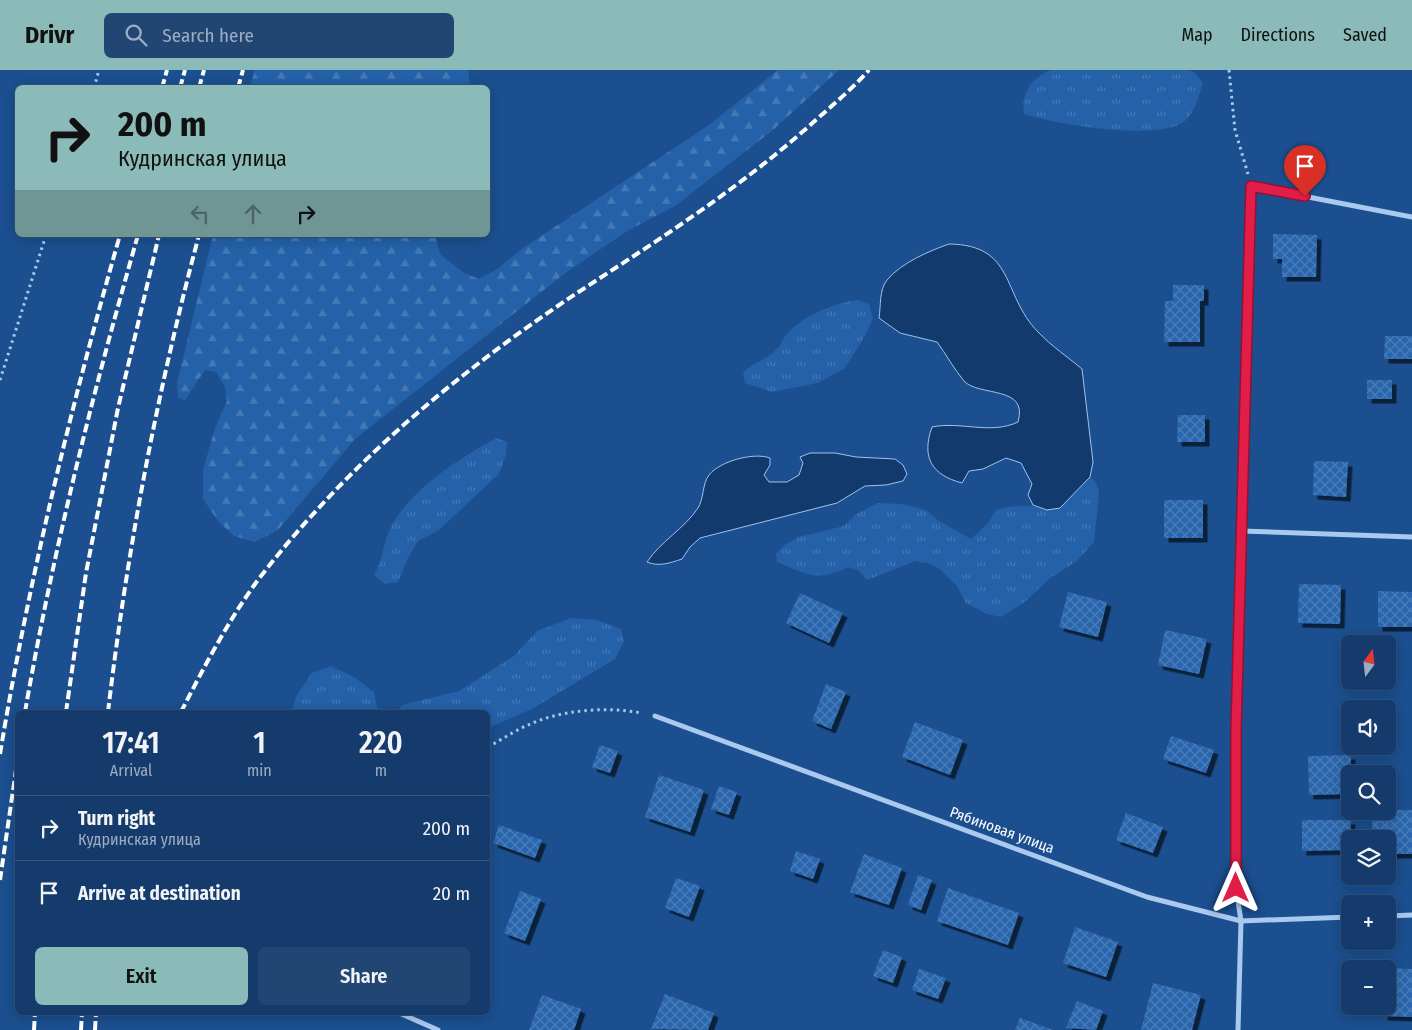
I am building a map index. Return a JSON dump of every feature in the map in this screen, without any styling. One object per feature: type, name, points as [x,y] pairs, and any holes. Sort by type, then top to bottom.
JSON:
[{"type":"street","points":[[1238,1030],[1241,921],[1236,888],[1236,735],[1251,186],[1412,217]]},
{"type":"street","points":[[1242,531],[1412,537]]},
{"type":"street","name":"Рябиновая улица","points":[[655,716],[1147,897],[1241,921],[1341,917]]},
{"type":"street","points":[[1396,916],[1412,915]]},
{"type":"street","points":[[404,1015],[438,1030]]},
{"type":"path","points":[[95,85],[99,70]]},
{"type":"path","points":[[1228,70],[1234,130],[1251,186]]},
{"type":"path","points":[[0,380],[45,237]]},
{"type":"path","points":[[490,746],[530,724],[580,711],[620,709],[655,716]]},
{"type":"green space","points":[[255,70],[468,70],[470,85],[251,85]]},
{"type":"green space","points":[[778,70],[839,70],[773,130],[675,206],[629,230],[568,271],[355,439],[278,530],[255,542],[234,536],[218,521],[203,499],[203,470],[215,428],[227,401],[225,387],[216,372],[205,370],[185,400],[178,398],[177,383],[213,237],[436,237],[440,254],[464,273],[479,279],[496,270],[523,248],[709,125]]},
{"type":"green space","points":[[1051,70],[1188,70],[1195,73],[1203,83],[1194,108],[1185,121],[1172,127],[1153,130],[1106,129],[1058,122],[1024,114],[1024,99],[1029,87],[1038,77]]},
{"type":"green space","points":[[858,300],[869,304],[873,318],[865,336],[845,368],[818,383],[772,392],[745,383],[743,372],[774,352],[786,335],[809,316],[829,307]]},
{"type":"green space","points":[[496,438],[507,442],[506,455],[499,474],[439,530],[418,541],[408,558],[398,582],[385,584],[374,575],[389,531],[408,503],[435,477],[466,455]]},
{"type":"green space","points":[[1090,477],[1096,482],[1099,494],[1094,542],[1077,561],[1050,578],[1026,601],[1001,617],[987,614],[966,603],[956,585],[940,569],[928,563],[916,561],[867,580],[858,570],[848,567],[820,576],[804,573],[777,562],[776,554],[784,545],[799,537],[844,526],[856,514],[878,503],[902,504],[926,510],[939,521],[971,539],[988,523],[996,510],[1022,506],[1047,510],[1075,492]]},
{"type":"green space","points":[[571,618],[597,620],[621,629],[624,641],[615,659],[532,709],[490,727],[490,710],[398,710],[402,705],[459,691],[514,656],[537,631]]},
{"type":"green space","points":[[331,666],[354,677],[374,692],[378,710],[292,710],[297,695],[312,673]]},
{"type":"shaded area","points":[[949,244],[971,247],[986,253],[997,262],[1026,317],[1043,337],[1082,369],[1093,462],[1090,477],[1060,508],[1047,510],[1033,505],[1028,495],[1032,484],[1021,463],[1006,458],[983,469],[969,471],[962,483],[943,475],[932,464],[928,448],[932,427],[986,428],[1008,426],[1018,422],[1019,410],[1016,402],[1010,397],[971,386],[964,381],[937,342],[900,333],[879,318],[881,293],[887,280],[907,263]]},
{"type":"shaded area","points":[[810,453],[835,453],[856,457],[895,459],[903,465],[907,474],[903,481],[886,485],[865,486],[837,503],[700,538],[690,547],[682,559],[660,564],[647,562],[698,508],[707,479],[714,470],[738,459],[763,456],[770,458],[770,465],[764,475],[769,482],[787,482],[799,475],[803,463],[800,457]]},
{"type":"building","points":[[1273,234],[1317,235],[1316,277],[1282,277],[1282,259],[1273,259]]},
{"type":"building","points":[[1173,285],[1204,285],[1204,301],[1200,301],[1200,342],[1164,342],[1165,301],[1173,301]]},
{"type":"building","points":[[1385,336],[1412,336],[1412,359],[1384,359]]},
{"type":"building","points":[[1367,380],[1392,380],[1392,399],[1367,399]]},
{"type":"building","points":[[1178,415],[1205,415],[1205,442],[1177,442]]},
{"type":"building","points":[[1314,461],[1348,462],[1346,497],[1313,495]]},
{"type":"building","points":[[1164,500],[1203,500],[1203,538],[1164,538]]},
{"type":"building","points":[[1299,584],[1341,585],[1340,624],[1298,623]]},
{"type":"building","points":[[1378,591],[1412,592],[1412,627],[1378,627]]},
{"type":"building","points":[[1068,592],[1107,602],[1098,637],[1059,627]]},
{"type":"building","points":[[800,593],[843,613],[829,643],[786,623]]},
{"type":"building","points":[[1165,630],[1207,639],[1199,674],[1158,665]]},
{"type":"building","points":[[826,684],[846,692],[831,729],[812,721]]},
{"type":"building","points":[[915,722],[963,740],[950,775],[902,757]]},
{"type":"building","points":[[1171,736],[1214,750],[1206,773],[1163,759]]},
{"type":"building","points":[[600,745],[618,751],[610,773],[592,767]]},
{"type":"building","points":[[1351,755],[1351,765],[1341,765],[1341,794],[1309,795],[1308,756]]},
{"type":"building","points":[[659,775],[704,790],[690,832],[645,817]]},
{"type":"building","points":[[719,786],[737,792],[729,815],[711,809]]},
{"type":"building","points":[[1396,810],[1412,810],[1412,854],[1396,854],[1396,830],[1372,830],[1373,820],[1396,820]]},
{"type":"building","points":[[1126,813],[1163,827],[1153,853],[1116,840]]},
{"type":"building","points":[[1302,820],[1351,820],[1351,830],[1341,830],[1341,850],[1302,851]]},
{"type":"building","points":[[499,825],[542,840],[535,858],[493,843]]},
{"type":"building","points":[[796,851],[820,859],[813,879],[790,871]]},
{"type":"building","points":[[864,854],[902,868],[889,905],[850,892]]},
{"type":"building","points":[[918,875],[932,880],[921,910],[908,905]]},
{"type":"building","points":[[676,878],[700,886],[689,917],[665,908]]},
{"type":"building","points":[[948,888],[1019,913],[1008,945],[937,921]]},
{"type":"building","points":[[520,891],[541,899],[525,941],[504,933]]},
{"type":"building","points":[[1075,927],[1118,942],[1106,977],[1063,963]]},
{"type":"building","points":[[883,950],[902,957],[893,983],[873,976]]},
{"type":"building","points":[[1396,968],[1412,969],[1412,1017],[1383,1016],[1396,1015]]},
{"type":"building","points":[[919,969],[946,978],[938,999],[912,990]]},
{"type":"building","points":[[1153,983],[1201,995],[1192,1030],[1141,1030]]},
{"type":"building","points":[[665,994],[714,1013],[708,1030],[651,1029]]},
{"type":"building","points":[[542,995],[581,1009],[574,1030],[529,1030]]},
{"type":"building","points":[[1077,1001],[1103,1011],[1096,1030],[1066,1028]]},
{"type":"building","points":[[1020,1018],[1053,1030],[1015,1030]]},
{"type":"railway","points":[[163,85],[167,70]]},
{"type":"railway","points":[[181,85],[185,70]]},
{"type":"railway","points":[[200,85],[204,70]]},
{"type":"railway","points":[[239,85],[243,70]]},
{"type":"railway","points":[[182,710],[207,662],[258,580],[292,538],[366,460],[406,423],[489,355],[577,293],[700,211],[760,167],[837,101],[869,70]]},
{"type":"railway","points":[[0,754],[11,688],[52,493],[119,237]]},
{"type":"railway","points":[[25,710],[48,592],[75,472],[105,353],[137,237]]},
{"type":"railway","points":[[66,710],[86,573],[118,408],[159,237]]},
{"type":"railway","points":[[108,710],[124,592],[145,472],[170,353],[198,237]]},
{"type":"railway","points":[[0,880],[15,777]]},
{"type":"railway","points":[[34,1030],[35,1015]]},
{"type":"railway","points":[[81,1030],[82,1015]]},
{"type":"railway","points":[[95,1030],[96,1015]]},
{"type":"route","points":[[1236,888],[1236,729],[1251,186],[1305,196]]}]
